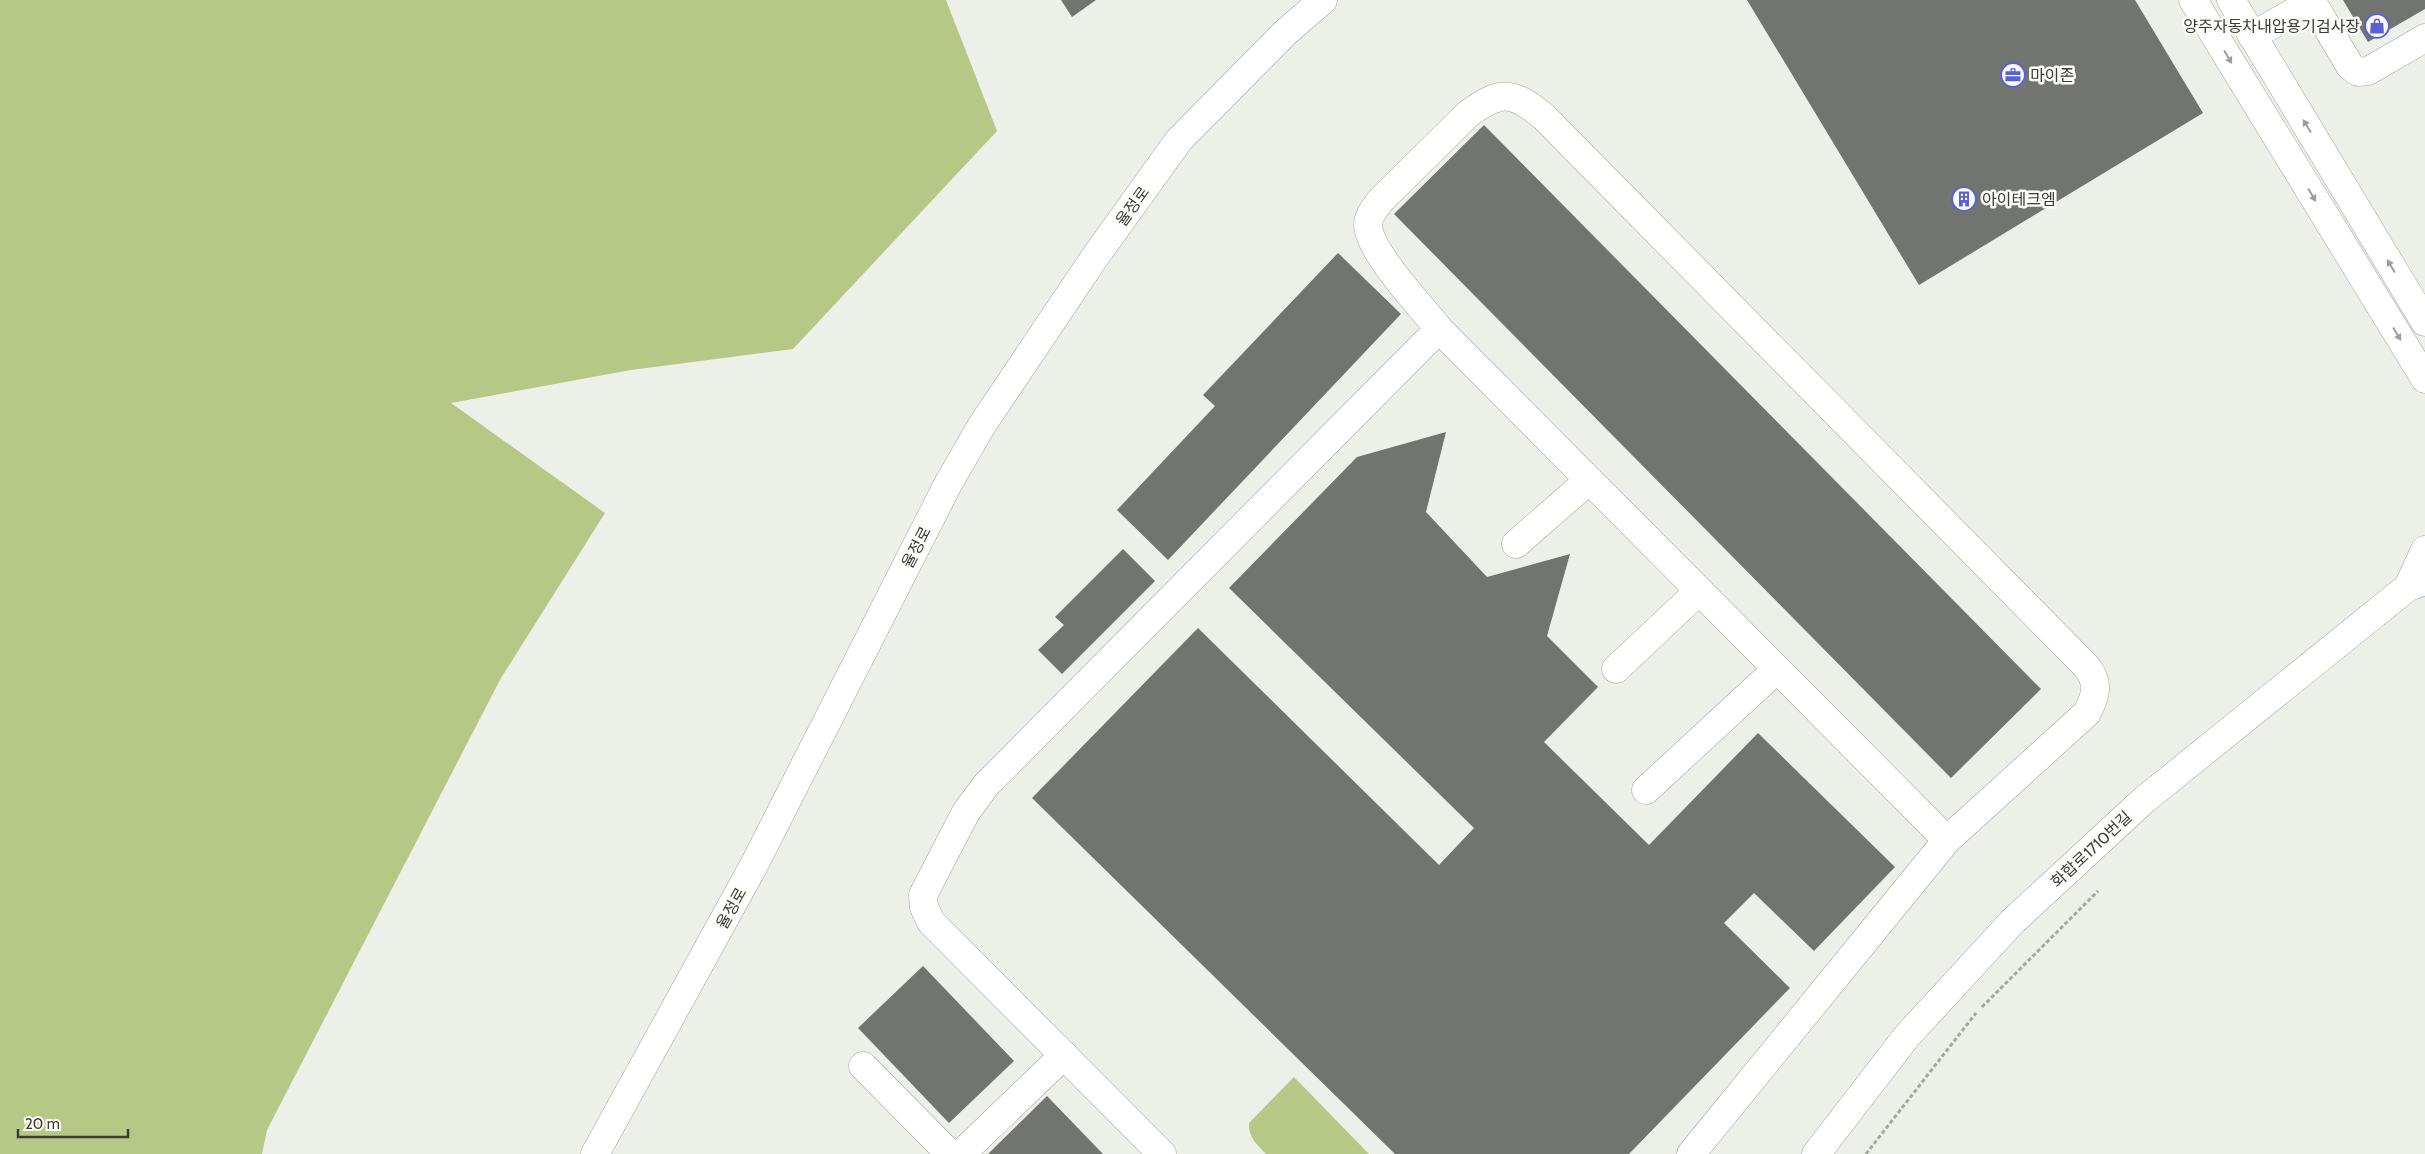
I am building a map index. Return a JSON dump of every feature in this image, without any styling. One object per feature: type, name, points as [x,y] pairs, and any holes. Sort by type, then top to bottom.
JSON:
[{"type":"street","name":"율정로","points":[[595,1154],[754,865],[948,484],[982,425],[1095,257],[1179,140],[1286,32],[1323,0]]},
{"type":"street","points":[[2193,0],[2425,379]]},
{"type":"street","points":[[2231,0],[2425,322]]},
{"type":"street","points":[[2252,36],[2312,1],[2350,66],[2358,72],[2368,71],[2425,38]]},
{"type":"street","points":[[1691,1154],[1947,840],[2086,713],[2096,696],[2093,674],[1543,116],[1524,101],[1508,95],[1495,97],[1468,114],[1380,201],[1368,222],[1369,234],[1379,254],[1440,329],[1947,840]]},
{"type":"street","points":[[1162,1154],[931,922],[924,907],[923,895],[926,884],[966,812],[986,785],[1440,329]]},
{"type":"street","points":[[1516,544],[1589,480]]},
{"type":"street","points":[[2417,584],[2425,550]]},
{"type":"street","name":"화합로1710번길","points":[[1816,1154],[1907,1036],[2012,922],[2144,800],[2417,584]]},
{"type":"street","points":[[1616,669],[1699,591]]},
{"type":"street","points":[[1646,790],[1777,669]]},
{"type":"street","points":[[961,1154],[1064,1055]]},
{"type":"street","points":[[863,1066],[950,1154]]},
{"type":"path","points":[[1866,1154],[1978,1012],[2100,889]]},
{"type":"green space","points":[[0,0],[946,0],[997,131],[793,349],[631,370],[451,403],[605,513],[501,678],[267,1130],[262,1154],[0,1154]]},
{"type":"green space","points":[[1294,1077],[1369,1154],[1266,1154],[1256,1144],[1250,1132],[1249,1123]]},
{"type":"building","points":[[1061,0],[1096,0],[1072,17]]},
{"type":"building","name":"아이테크엠","points":[[1747,0],[2135,0],[2203,113],[1919,285]]},
{"type":"building","name":"양주자동차내압용기검사장","points":[[2343,0],[2425,0],[2425,9],[2368,42]]},
{"type":"building","points":[[1484,125],[2041,689],[1951,778],[1394,214]]},
{"type":"building","points":[[1338,253],[1401,314],[1168,560],[1117,510],[1215,406],[1203,395]]},
{"type":"building","points":[[1446,432],[1426,512],[1487,577],[1570,554],[1547,636],[1598,687],[1544,742],[1649,845],[1758,733],[1895,867],[1814,951],[1754,893],[1724,923],[1790,988],[1629,1154],[1395,1154],[1032,798],[1198,628],[1439,865],[1474,828],[1229,588],[1357,457]]},
{"type":"building","points":[[1123,549],[1155,581],[1062,674],[1038,650],[1064,625],[1055,617]]},
{"type":"building","points":[[923,966],[1014,1061],[949,1123],[858,1028]]},
{"type":"building","points":[[1047,1096],[1103,1154],[988,1154]]},
{"type":"place","name":"양주자동차내압용기검사장","points":[[2377,26]]},
{"type":"place","name":"마이존","points":[[2013,75]]},
{"type":"place","name":"아이테크엠","points":[[1964,199]]}]
